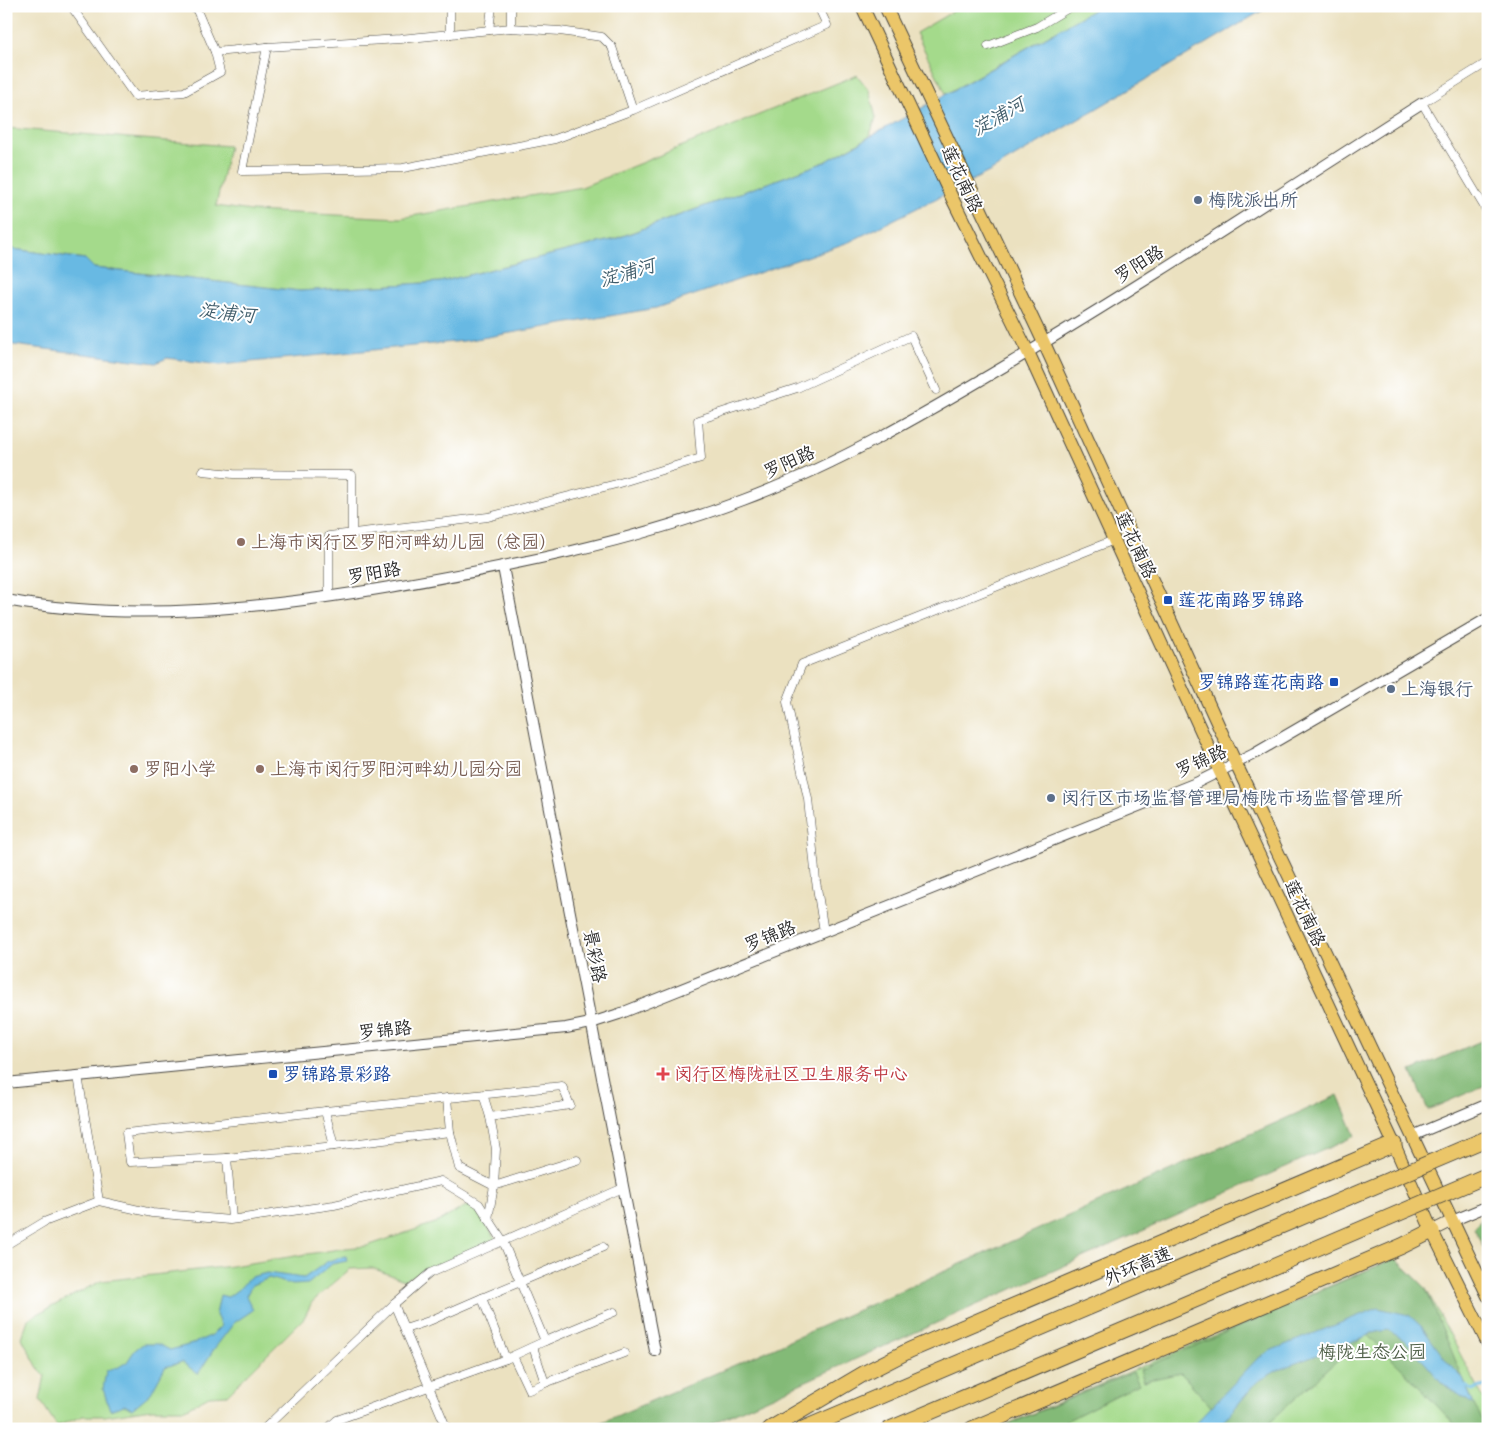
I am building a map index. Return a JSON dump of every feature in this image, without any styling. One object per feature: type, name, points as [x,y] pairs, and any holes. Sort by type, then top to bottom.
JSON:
[{"type":"highway","name":"外环高速","points":[[803,1429],[1488,1138]]},
{"type":"highway","points":[[770,1429],[865,1373],[933,1339],[1394,1144]]},
{"type":"highway","points":[[890,1429],[1488,1176]]},
{"type":"highway","points":[[972,1429],[1402,1246],[1432,1231]]},
{"type":"main road","name":"莲花南路","points":[[862,6],[953,200],[1028,352],[1220,772],[1394,1144],[1432,1231],[1488,1344]]},
{"type":"main road","name":"莲花南路","points":[[885,6],[1044,343],[1236,764],[1488,1296]]},
{"type":"main road","points":[[1394,1144],[1412,1136]]},
{"type":"main road","points":[[1432,1231],[1452,1221]]},
{"type":"street","points":[[71,6],[135,96],[184,92],[220,72],[215,52],[195,6]]},
{"type":"street","points":[[450,6],[450,34]]},
{"type":"street","points":[[489,30],[492,6]]},
{"type":"street","points":[[511,6],[511,28]]},
{"type":"street","points":[[267,47],[242,171],[403,168],[555,139],[633,110],[827,25],[818,6]]},
{"type":"street","points":[[988,46],[1037,27],[1072,6]]},
{"type":"street","points":[[215,52],[400,39],[511,28],[560,31],[602,37],[612,47],[633,110]]},
{"type":"street","name":"罗阳路","points":[[6,600],[93,610],[178,611],[267,605],[503,567],[591,547],[668,526],[745,499],[813,471],[950,399],[1044,343],[1488,62]]},
{"type":"street","points":[[1422,103],[1488,213]]},
{"type":"street","points":[[329,596],[329,536],[488,517],[616,484],[701,458],[698,420],[797,388],[911,336],[936,390]]},
{"type":"street","points":[[203,471],[233,474],[352,475],[352,534]]},
{"type":"street","points":[[824,932],[816,882],[808,800],[787,702],[802,664],[1114,540]]},
{"type":"street","name":"景彩路","points":[[503,567],[655,1351]]},
{"type":"street","name":"罗锦路","points":[[6,1083],[566,1028],[619,1014],[1220,772],[1488,618]]},
{"type":"street","points":[[78,1076],[98,1201]]},
{"type":"street","points":[[450,1132],[227,1158],[130,1162],[126,1133],[562,1086],[570,1105],[490,1118]]},
{"type":"street","points":[[483,1094],[496,1149],[494,1186],[488,1219]]},
{"type":"street","points":[[447,1098],[450,1132],[459,1168],[494,1186],[577,1160]]},
{"type":"street","points":[[1412,1136],[1488,1104]]},
{"type":"street","points":[[325,1111],[334,1146]]},
{"type":"street","points":[[227,1158],[232,1219]]},
{"type":"street","points":[[6,1244],[44,1222],[98,1201],[152,1213],[232,1219],[334,1205],[441,1181],[479,1204],[503,1242],[545,1341]]},
{"type":"street","points":[[264,1429],[394,1304],[430,1273],[623,1188]]},
{"type":"street","points":[[1452,1221],[1488,1206]]},
{"type":"street","points":[[405,1329],[603,1248]]},
{"type":"street","points":[[482,1298],[510,1358],[529,1390],[624,1353]]},
{"type":"street","points":[[394,1304],[447,1429]]},
{"type":"street","points":[[327,1429],[337,1420],[510,1358],[614,1312]]},
{"type":"street","points":[[533,1347],[546,1383]]},
{"type":"street","points":[[337,1420],[341,1429]]},
{"type":"green space","points":[[962,6],[1100,6],[946,94],[916,33]]},
{"type":"green space","points":[[857,75],[869,90],[876,118],[869,137],[825,162],[614,239],[440,282],[300,291],[94,268],[85,259],[6,248],[6,128],[229,146],[216,206],[251,211],[400,218],[582,187]]},
{"type":"green space","points":[[1488,1038],[1488,1084],[1428,1110],[1411,1071]]},
{"type":"green space","points":[[1338,1095],[1355,1136],[699,1429],[586,1429],[751,1358]]},
{"type":"green space","points":[[468,1205],[477,1211],[496,1239],[404,1280],[372,1268],[350,1269],[312,1302],[304,1318],[227,1395],[209,1396],[185,1409],[152,1409],[105,1416],[83,1416],[57,1426],[40,1400],[45,1375],[38,1368],[22,1338],[28,1319],[101,1281],[232,1266],[367,1246],[438,1222]]},
{"type":"green space","points":[[1488,1210],[1488,1256],[1474,1228]]},
{"type":"green space","name":"梅陇生态公园","points":[[1395,1258],[1425,1287],[1488,1407],[1488,1429],[996,1429]]},
{"type":"green space","points":[[1395,1258],[1425,1287],[1474,1405],[1488,1429],[1459,1429],[1366,1334],[1262,1429],[1231,1429],[1181,1373],[1144,1381],[1140,1370]]},
{"type":"green space","points":[[1133,1372],[1139,1384],[1050,1429],[997,1429]]},
{"type":"water","name":"淀浦河","points":[[1100,6],[1270,6],[991,171],[849,242],[656,308],[464,341],[220,365],[167,358],[156,363],[6,344],[6,248],[85,259],[94,268],[300,291],[440,282],[615,239],[825,162]]},
{"type":"water","points":[[346,1256],[347,1261],[332,1264],[308,1284],[293,1285],[269,1278],[252,1285],[246,1296],[253,1310],[234,1323],[198,1374],[182,1362],[165,1367],[151,1393],[132,1409],[124,1405],[110,1410],[103,1389],[106,1371],[117,1368],[127,1362],[135,1350],[143,1344],[158,1344],[170,1350],[192,1344],[212,1335],[221,1326],[216,1315],[220,1295],[228,1297],[250,1277],[267,1273],[304,1278],[328,1261]]},
{"type":"water","points":[[1378,1308],[1409,1315],[1422,1327],[1447,1362],[1463,1378],[1474,1405],[1442,1383],[1407,1342],[1388,1330],[1377,1332],[1278,1370],[1257,1382],[1217,1429],[1190,1429],[1257,1359],[1272,1350]]},
{"type":"waterway","points":[[1464,1385],[1472,1390],[1488,1385]]},
{"type":"place","name":"梅陇派出所","points":[[1198,200]]},
{"type":"place","name":"上海市闵行区罗阳河畔幼儿园（总园）","points":[[241,542]]},
{"type":"place","name":"莲花南路罗锦路","points":[[1168,600]]},
{"type":"place","name":"罗锦路莲花南路","points":[[1334,682]]},
{"type":"place","name":"上海银行","points":[[1391,689]]},
{"type":"place","name":"罗阳小学","points":[[134,769]]},
{"type":"place","name":"上海市闵行罗阳河畔幼儿园分园","points":[[260,769]]},
{"type":"place","name":"闵行区市场监督管理局梅陇市场监督管理所","points":[[1051,798]]},
{"type":"place","name":"罗锦路景彩路","points":[[273,1074]]},
{"type":"place","name":"闵行区梅陇社区卫生服务中心","points":[[663,1074]]}]
